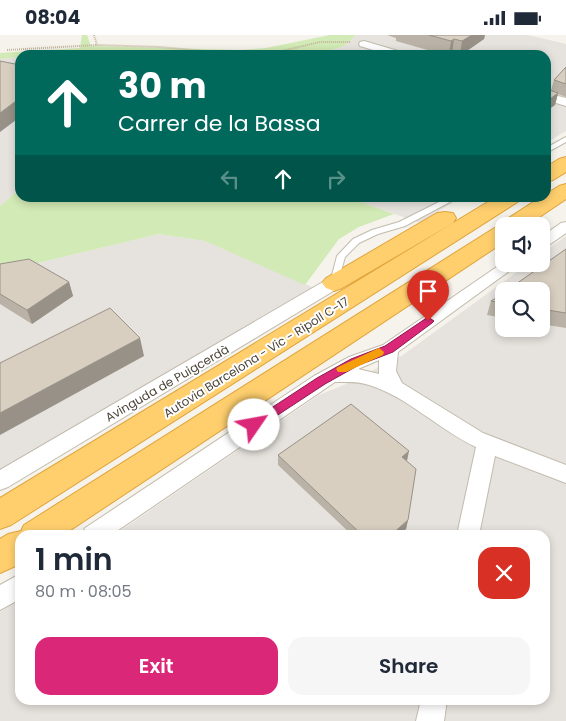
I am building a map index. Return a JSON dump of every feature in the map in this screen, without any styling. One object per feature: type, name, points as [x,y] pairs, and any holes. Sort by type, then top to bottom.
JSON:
[{"type":"highway","points":[[551,158],[566,150]]},
{"type":"highway","points":[[551,173],[566,163]]},
{"type":"highway","points":[[551,200],[566,190]]},
{"type":"highway","points":[[334,283],[472,202]]},
{"type":"highway","name":"Autovia Barcelona - Vic - Ripoll C-17","points":[[0,515],[504,202]]},
{"type":"highway","points":[[526,217],[548,202]]},
{"type":"highway","points":[[545,217],[566,204]]},
{"type":"highway","points":[[44,530],[495,238]]},
{"type":"highway","points":[[458,263],[495,245]]},
{"type":"highway","points":[[0,558],[15,548]]},
{"type":"street","points":[[364,45],[382,50]]},
{"type":"street","points":[[551,98],[566,102]]},
{"type":"street","points":[[550,237],[566,226]]},
{"type":"street","points":[[100,530],[254,425],[355,362],[389,349],[500,272]]},
{"type":"street","name":"Avinguda de Puigcerdà","points":[[0,481],[334,283]]},
{"type":"street","points":[[389,349],[387,371],[394,387]]},
{"type":"street","points":[[331,376],[360,374],[394,387],[464,432],[566,474]]},
{"type":"street","points":[[469,530],[487,443]]},
{"type":"street","points":[[0,599],[15,588]]},
{"type":"street","points":[[430,721],[433,705]]},
{"type":"lane","points":[[551,148],[566,139]]},
{"type":"lane","points":[[334,283],[341,256],[356,241],[375,232],[402,224],[446,202]]},
{"type":"path","points":[[94,35],[97,45]]},
{"type":"path","points":[[284,50],[331,39],[364,45]]},
{"type":"path","points":[[7,50],[97,45],[113,48],[169,47],[195,50]]},
{"type":"shaded area","points":[[356,35],[528,35],[566,44],[566,131],[551,140],[551,50],[332,50],[344,46]]},
{"type":"shaded area","points":[[15,58],[15,193],[0,206],[0,59]]},
{"type":"shaded area","points":[[361,202],[454,202],[420,223]]},
{"type":"shaded area","points":[[159,234],[205,241],[321,291],[0,477],[0,272]]},
{"type":"shaded area","points":[[566,236],[566,721],[0,721],[0,612],[15,602],[15,705],[550,705],[550,530],[121,530],[319,395],[344,385],[403,355],[495,288],[495,337],[550,337],[550,282],[503,282],[517,272],[550,272],[550,248]]},
{"type":"green space","points":[[82,35],[87,35],[91,46],[241,50],[48,50],[80,48]]},
{"type":"green space","points":[[330,35],[356,35],[344,46],[332,50],[241,50],[266,48]]},
{"type":"green space","points":[[15,52],[15,58],[0,59],[0,53]]},
{"type":"green space","points":[[15,193],[15,202],[361,202],[394,214],[359,227],[339,239],[305,285],[205,241],[159,234],[0,272],[0,206]]},
{"type":"building","points":[[429,35],[472,35],[462,41],[454,39],[451,41]]},
{"type":"building","points":[[0,61],[15,64],[15,102],[0,113]]},
{"type":"building","points":[[566,67],[566,84],[554,80]]},
{"type":"building","points":[[551,91],[558,93],[551,98]]},
{"type":"building","points":[[566,249],[566,313],[550,310],[550,282],[519,282],[533,272],[550,272],[550,260]]},
{"type":"building","points":[[29,259],[69,282],[27,310],[0,294],[0,264]]},
{"type":"building","points":[[110,308],[140,338],[0,413],[0,363]]},
{"type":"building","points":[[351,404],[409,451],[402,457],[416,469],[408,520],[397,530],[357,530],[278,455]]},
{"type":"slow traffic","points":[[342,369],[379,352]]},
{"type":"route","points":[[254,425],[321,381],[355,362],[389,349],[428,321]]}]
